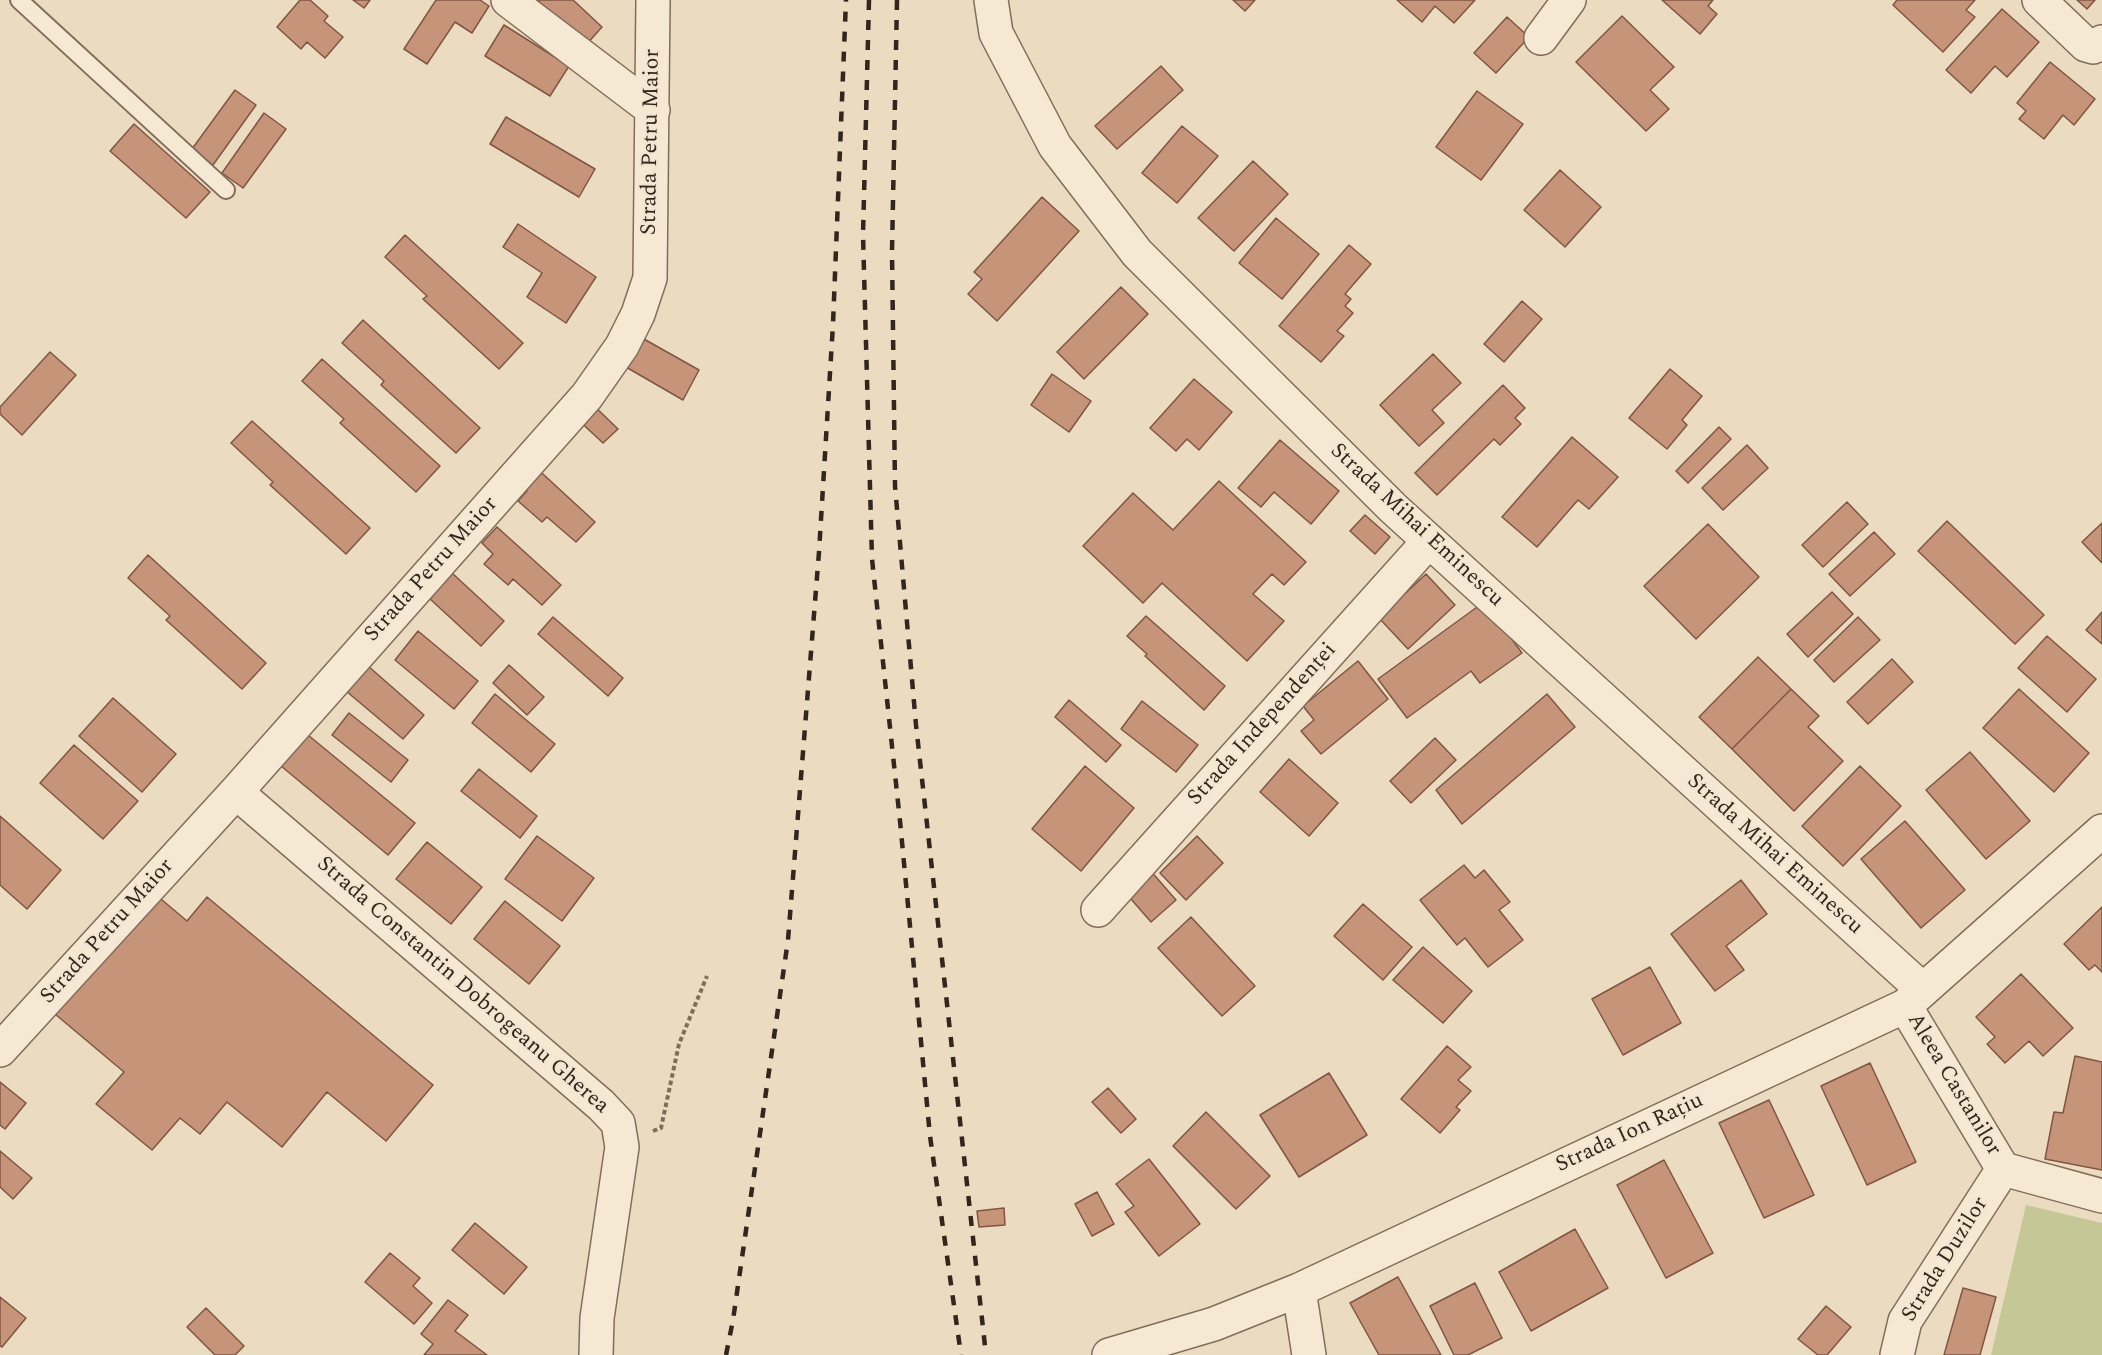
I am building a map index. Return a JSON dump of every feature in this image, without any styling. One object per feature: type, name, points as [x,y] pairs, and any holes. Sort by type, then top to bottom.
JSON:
[{"type":"street","points":[[508,0],[653,110]]},
{"type":"street","name":"Strada Petru Maior","points":[[1,1046],[236,792],[587,396],[622,346],[638,314],[650,279],[654,0]]},
{"type":"street","name":"Strada Mihai Eminescu","points":[[991,0],[996,33],[1056,146],[1137,253],[1393,508],[1914,998]]},
{"type":"street","points":[[1540,38],[1569,0]]},
{"type":"street","points":[[2039,0],[2086,45],[2093,47],[2102,42]]},
{"type":"street","name":"Strada Independenței","points":[[1098,910],[1429,541]]},
{"type":"street","name":"Strada Constantin Dobrogeanu Gherea","points":[[236,792],[601,1105],[618,1123],[622,1147],[597,1318],[596,1355]]},
{"type":"street","name":"Strada Ion Rațiu","points":[[1109,1355],[1214,1324],[1299,1290],[1914,998],[2102,831]]},
{"type":"street","name":"Aleea Castanilor","points":[[1914,998],[2003,1169],[2102,1196]]},
{"type":"street","name":"Strada Duzilor","points":[[1897,1355],[1905,1321],[2003,1169]]},
{"type":"street","points":[[1299,1290],[1309,1355]]},
{"type":"lane","points":[[20,0],[226,190]]},
{"type":"path","points":[[622,1147],[661,1128],[679,1044],[707,976]]},
{"type":"green space","points":[[2026,1205],[2102,1223],[2102,1355],[1991,1355]]},
{"type":"building","points":[[300,0],[310,0],[328,16],[324,21],[343,37],[325,58],[307,42],[301,49],[277,27]]},
{"type":"building","points":[[353,0],[370,0],[364,8]]},
{"type":"building","points":[[436,0],[480,0],[489,6],[472,33],[455,22],[427,64],[404,49]]},
{"type":"building","points":[[537,0],[573,0],[602,27],[585,46]]},
{"type":"building","points":[[1233,0],[1255,0],[1245,11]]},
{"type":"building","points":[[1397,0],[1475,0],[1454,23],[1435,6],[1422,22]]},
{"type":"building","points":[[1662,0],[1713,0],[1708,6],[1717,14],[1700,34]]},
{"type":"building","points":[[1897,0],[1975,0],[1966,10],[1975,17],[1943,52],[1893,5]]},
{"type":"building","points":[[2077,0],[2095,0],[2087,9]]},
{"type":"building","points":[[2002,9],[2039,42],[2007,77],[1995,66],[1971,93],[1946,70]]},
{"type":"building","points":[[1622,16],[1674,67],[1650,90],[1669,109],[1646,131],[1576,62]]},
{"type":"building","points":[[1507,17],[1529,37],[1496,73],[1474,53]]},
{"type":"building","points":[[504,25],[569,66],[550,96],[485,56]]},
{"type":"building","points":[[2050,62],[2095,99],[2074,125],[2063,115],[2044,139],[2019,119],[2026,111],[2017,103]]},
{"type":"building","points":[[1161,66],[1183,90],[1117,149],[1095,126]]},
{"type":"building","points":[[235,90],[256,105],[213,165],[192,149]]},
{"type":"building","points":[[1477,91],[1523,124],[1481,180],[1436,147]]},
{"type":"building","points":[[264,113],[286,129],[243,188],[222,173]]},
{"type":"building","points":[[506,117],[595,169],[579,197],[490,144]]},
{"type":"building","points":[[134,124],[210,192],[186,218],[110,151]]},
{"type":"building","points":[[1182,126],[1218,156],[1177,203],[1142,173]]},
{"type":"building","points":[[1253,161],[1288,194],[1234,251],[1198,218]]},
{"type":"building","points":[[1560,170],[1601,207],[1565,247],[1524,210]]},
{"type":"building","points":[[1042,197],[1079,231],[997,321],[968,294],[982,279],[974,272]]},
{"type":"building","points":[[1276,218],[1319,254],[1282,299],[1239,263]]},
{"type":"building","points":[[518,224],[596,277],[566,323],[527,297],[542,273],[503,247]]},
{"type":"building","points":[[405,235],[523,343],[499,369],[423,299],[427,296],[385,257]]},
{"type":"building","points":[[1349,245],[1371,264],[1345,294],[1351,299],[1345,306],[1353,313],[1337,331],[1344,336],[1321,362],[1279,326]]},
{"type":"building","points":[[1121,287],[1148,314],[1084,379],[1057,352]]},
{"type":"building","points":[[1522,301],[1542,319],[1504,362],[1484,344]]},
{"type":"building","points":[[363,320],[480,428],[456,453],[381,385],[384,381],[342,343]]},
{"type":"building","points":[[635,334],[699,370],[683,400],[619,363]]},
{"type":"building","points":[[50,352],[76,375],[22,435],[0,414],[0,407]]},
{"type":"building","points":[[1433,354],[1461,383],[1432,410],[1444,423],[1419,446],[1380,405]]},
{"type":"building","points":[[322,359],[440,466],[416,492],[340,423],[344,419],[302,381]]},
{"type":"building","points":[[1670,369],[1702,396],[1682,420],[1687,425],[1667,449],[1629,418]]},
{"type":"building","points":[[1052,374],[1091,401],[1069,432],[1031,405]]},
{"type":"building","points":[[1194,379],[1232,412],[1199,450],[1187,439],[1176,451],[1150,428]]},
{"type":"building","points":[[1503,385],[1525,408],[1515,418],[1521,424],[1500,445],[1494,439],[1437,495],[1415,473]]},
{"type":"building","points":[[590,402],[618,429],[603,443],[575,417]]},
{"type":"building","points":[[252,421],[370,528],[346,554],[270,485],[273,482],[231,443]]},
{"type":"building","points":[[1719,427],[1731,439],[1688,483],[1676,471]]},
{"type":"building","points":[[1572,437],[1618,477],[1589,509],[1578,500],[1537,547],[1502,517]]},
{"type":"building","points":[[1280,440],[1339,491],[1311,524],[1274,492],[1261,507],[1238,488]]},
{"type":"building","points":[[1747,445],[1768,468],[1723,510],[1702,488]]},
{"type":"building","points":[[531,463],[595,522],[576,542],[547,517],[542,522],[518,501],[527,491],[516,480]]},
{"type":"building","points":[[1219,481],[1306,562],[1284,585],[1272,574],[1253,594],[1284,621],[1247,661],[1162,583],[1143,603],[1083,546],[1133,493],[1173,530]]},
{"type":"building","points":[[1847,502],[1868,524],[1823,567],[1802,545]]},
{"type":"building","points":[[1365,515],[1390,537],[1375,554],[1350,531]]},
{"type":"building","points":[[1947,521],[2044,615],[2015,644],[1918,551]]},
{"type":"building","points":[[2102,523],[2102,563],[2082,542]]},
{"type":"building","points":[[1708,524],[1759,577],[1696,639],[1644,586]]},
{"type":"building","points":[[497,527],[561,585],[542,605],[513,579],[508,585],[484,564],[493,554],[482,543]]},
{"type":"building","points":[[1874,532],[1895,554],[1850,596],[1829,574]]},
{"type":"building","points":[[148,555],[266,663],[242,689],[166,620],[170,616],[128,578]]},
{"type":"building","points":[[452,573],[504,621],[481,646],[429,598]]},
{"type":"building","points":[[1426,574],[1455,605],[1408,649],[1379,618]]},
{"type":"building","points":[[1832,592],[1853,614],[1808,657],[1787,634]]},
{"type":"building","points":[[1484,602],[1522,653],[1480,683],[1471,671],[1407,718],[1378,679]]},
{"type":"building","points":[[2102,612],[2102,644],[2086,630]]},
{"type":"building","points":[[1146,616],[1225,686],[1204,710],[1145,656],[1147,654],[1127,636]]},
{"type":"building","points":[[553,617],[623,678],[608,696],[538,634]]},
{"type":"building","points":[[1858,617],[1880,640],[1834,682],[1814,660]]},
{"type":"building","points":[[418,631],[478,681],[454,709],[395,660]]},
{"type":"building","points":[[2047,636],[2096,679],[2067,712],[2018,668]]},
{"type":"building","points":[[1758,657],[1791,689],[1732,749],[1699,717]]},
{"type":"building","points":[[1892,659],[1913,682],[1868,724],[1847,702]]},
{"type":"building","points":[[1358,661],[1388,699],[1321,754],[1301,731],[1314,720],[1303,706]]},
{"type":"building","points":[[509,665],[544,697],[527,715],[493,683]]},
{"type":"building","points":[[368,666],[424,715],[403,739],[346,691]]},
{"type":"building","points":[[1791,689],[1819,716],[1808,727],[1843,761],[1794,811],[1732,749]]},
{"type":"building","points":[[2019,689],[2089,753],[2054,792],[1983,728]]},
{"type":"building","points":[[495,694],[555,744],[531,772],[472,723]]},
{"type":"building","points":[[1547,694],[1575,727],[1462,824],[1436,790]]},
{"type":"building","points":[[113,698],[176,754],[142,792],[79,736]]},
{"type":"building","points":[[1069,700],[1121,745],[1106,762],[1055,717]]},
{"type":"building","points":[[1142,701],[1198,745],[1176,772],[1121,729]]},
{"type":"building","points":[[349,713],[408,760],[391,782],[332,735]]},
{"type":"building","points":[[308,735],[415,823],[388,855],[281,766]]},
{"type":"building","points":[[1435,738],[1456,760],[1411,803],[1390,781]]},
{"type":"building","points":[[74,745],[138,801],[103,839],[40,783]]},
{"type":"building","points":[[1970,752],[2030,821],[1986,859],[1926,790]]},
{"type":"building","points":[[1289,759],[1338,803],[1309,836],[1260,792]]},
{"type":"building","points":[[1085,766],[1134,808],[1081,871],[1032,829]]},
{"type":"building","points":[[1860,766],[1901,806],[1843,866],[1802,826]]},
{"type":"building","points":[[479,769],[537,816],[520,838],[461,791]]},
{"type":"building","points":[[0,816],[61,870],[27,909],[0,885]]},
{"type":"building","points":[[1905,821],[1965,890],[1921,928],[1861,859]]},
{"type":"building","points":[[537,836],[594,878],[562,921],[505,879]]},
{"type":"building","points":[[1197,836],[1223,863],[1186,900],[1160,873]]},
{"type":"building","points":[[427,842],[482,887],[451,924],[396,879]]},
{"type":"building","points":[[1464,865],[1475,878],[1484,870],[1510,902],[1499,910],[1523,940],[1488,967],[1465,938],[1457,945],[1420,900]]},
{"type":"building","points":[[1149,869],[1176,900],[1151,922],[1124,891]]},
{"type":"building","points":[[1741,880],[1767,914],[1726,946],[1744,970],[1715,991],[1671,934]]},
{"type":"building","points":[[155,894],[187,921],[207,897],[433,1085],[386,1141],[327,1092],[282,1147],[227,1102],[200,1134],[180,1118],[152,1150],[96,1104],[124,1072],[55,1014]]},
{"type":"building","points":[[505,901],[560,946],[529,984],[474,939]]},
{"type":"building","points":[[1363,904],[1412,947],[1383,980],[1334,936]]},
{"type":"building","points":[[2102,907],[2102,972],[2095,965],[2089,970],[2064,944]]},
{"type":"building","points":[[1191,917],[1255,986],[1222,1016],[1158,948]]},
{"type":"building","points":[[1423,947],[1472,991],[1443,1023],[1393,980]]},
{"type":"building","points":[[1650,967],[1681,1023],[1623,1055],[1592,999]]},
{"type":"building","points":[[2021,974],[2073,1028],[2043,1056],[2029,1041],[2005,1063],[1987,1044],[1995,1037],[1976,1017]]},
{"type":"building","points":[[1447,1046],[1471,1067],[1458,1080],[1471,1091],[1456,1107],[1460,1110],[1440,1133],[1401,1099]]},
{"type":"building","points":[[2075,1056],[2102,1062],[2102,1170],[2045,1159],[2054,1112],[2063,1113]]},
{"type":"building","points":[[1870,1063],[1916,1162],[1867,1185],[1821,1086]]},
{"type":"building","points":[[1329,1073],[1367,1135],[1299,1177],[1260,1115]]},
{"type":"building","points":[[0,1082],[26,1103],[5,1129],[0,1125]]},
{"type":"building","points":[[1108,1088],[1136,1119],[1121,1133],[1092,1102]]},
{"type":"building","points":[[1769,1100],[1814,1195],[1764,1218],[1719,1123]]},
{"type":"building","points":[[1206,1112],[1270,1176],[1236,1209],[1173,1146]]},
{"type":"building","points":[[0,1151],[32,1178],[13,1199],[0,1187]]},
{"type":"building","points":[[1149,1159],[1200,1224],[1159,1256],[1125,1212],[1134,1206],[1116,1184]]},
{"type":"building","points":[[1664,1160],[1713,1253],[1666,1278],[1617,1185]]},
{"type":"building","points":[[1097,1192],[1114,1224],[1092,1236],[1075,1204]]},
{"type":"building","points":[[1004,1208],[1005,1225],[979,1227],[977,1211]]},
{"type":"building","points":[[475,1223],[527,1267],[504,1294],[452,1250]]},
{"type":"building","points":[[1575,1229],[1608,1288],[1531,1331],[1499,1272]]},
{"type":"building","points":[[390,1253],[420,1278],[413,1286],[432,1303],[414,1324],[365,1282]]},
{"type":"building","points":[[1398,1277],[1441,1355],[1379,1355],[1350,1303]]},
{"type":"building","points":[[1475,1283],[1502,1338],[1468,1355],[1454,1355],[1430,1306]]},
{"type":"building","points":[[1963,1288],[1996,1297],[1980,1355],[1944,1355]]},
{"type":"building","points":[[0,1297],[26,1318],[2,1347],[0,1346]]},
{"type":"building","points":[[448,1300],[468,1315],[455,1331],[487,1355],[424,1355],[433,1344],[421,1334]]},
{"type":"building","points":[[1826,1306],[1851,1327],[1827,1355],[1818,1355],[1798,1339]]},
{"type":"building","points":[[206,1308],[244,1346],[235,1355],[215,1355],[187,1327]]},
{"type":"railway","points":[[726,1355],[788,940],[819,552],[833,324],[846,0]]},
{"type":"railway","points":[[869,0],[863,235],[872,559],[930,1136],[961,1355]]},
{"type":"railway","points":[[897,0],[892,251],[895,486],[916,725],[986,1355]]}]
